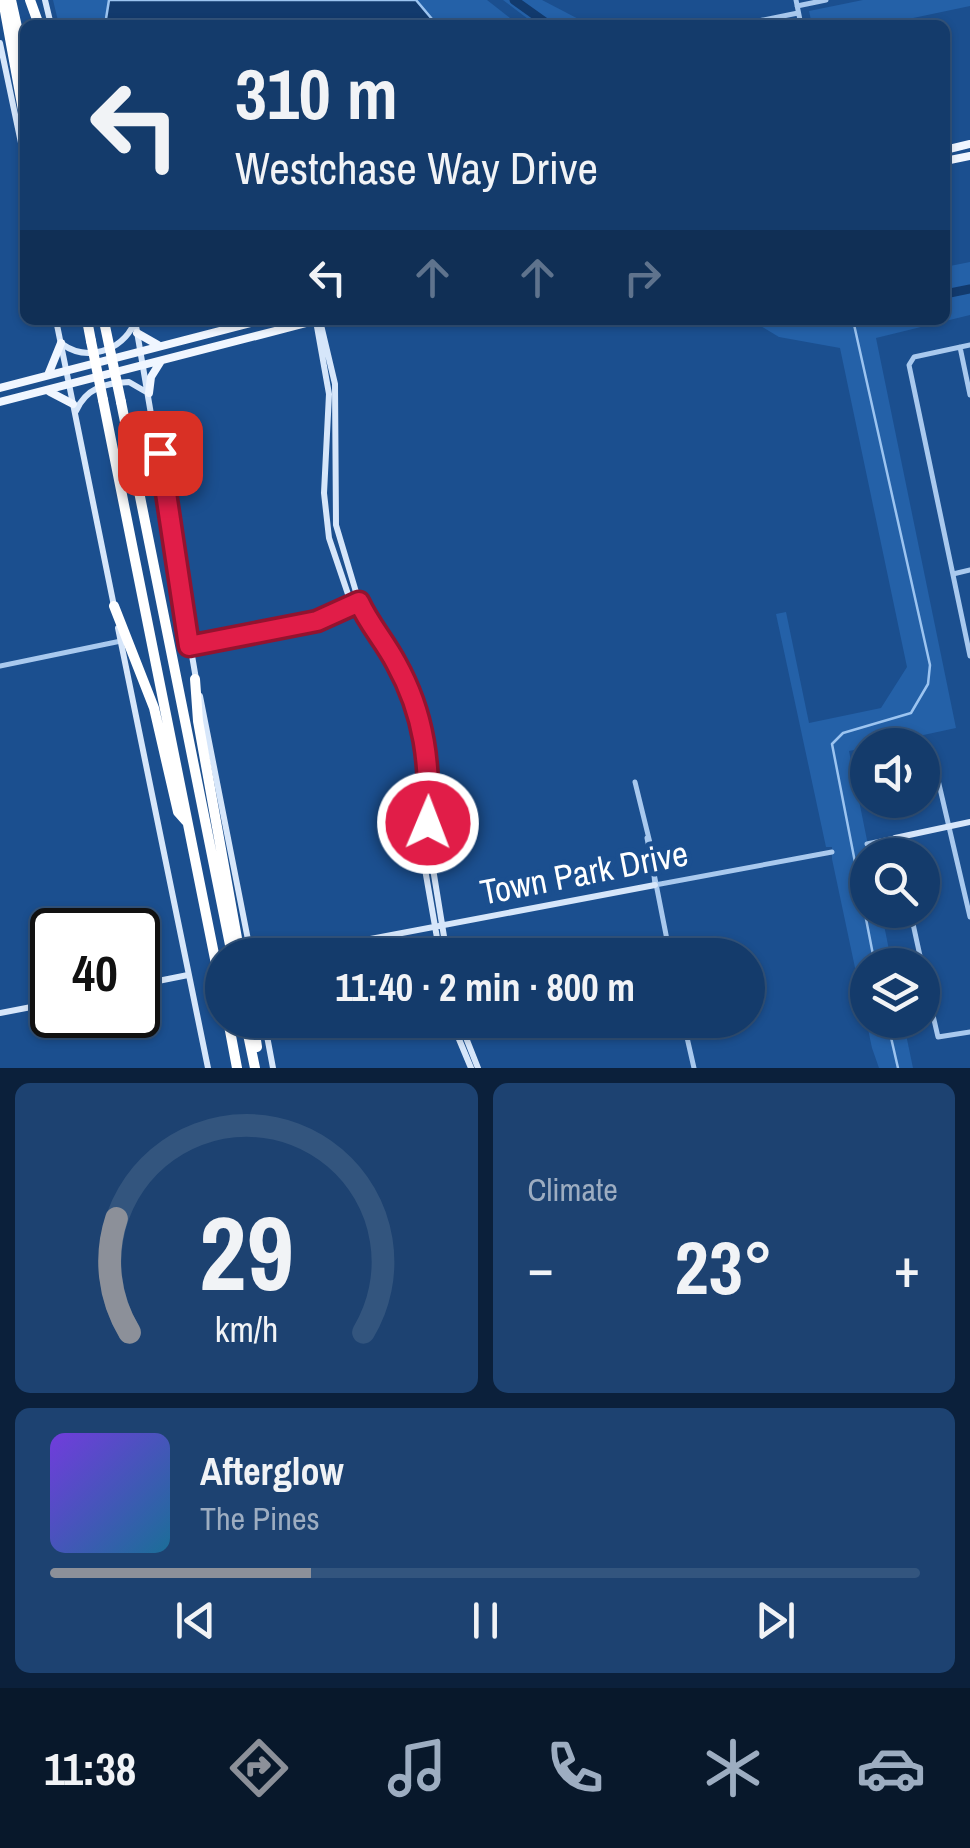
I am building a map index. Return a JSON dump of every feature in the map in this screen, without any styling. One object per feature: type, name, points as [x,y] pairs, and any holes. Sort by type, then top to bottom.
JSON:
[{"type":"highway","points":[[3,0],[20,94]]},
{"type":"highway","points":[[11,0],[20,40]]},
{"type":"highway","points":[[88,325],[211,938]]},
{"type":"highway","points":[[105,325],[229,938]]},
{"type":"highway","points":[[114,606],[154,708],[178,812],[188,823]]},
{"type":"highway","points":[[196,679],[204,756],[237,938]]},
{"type":"highway","points":[[232,1038],[238,1068]]},
{"type":"highway","points":[[250,1038],[257,1068]]},
{"type":"highway","points":[[254,1038],[257,1068]]},
{"type":"main road","points":[[0,44],[20,138]]},
{"type":"main road","points":[[57,325],[208,1068]]},
{"type":"main road","points":[[61,343],[80,354],[114,347],[128,337],[133,325]]},
{"type":"main road","points":[[136,325],[190,650],[248,938]]},
{"type":"main road","points":[[0,388],[243,325]]},
{"type":"main road","points":[[0,402],[298,325]]},
{"type":"main road","points":[[318,325],[332,409],[328,493],[333,554],[415,714],[422,743],[425,834],[441,938]]},
{"type":"main road","points":[[137,333],[162,346]]},
{"type":"main road","points":[[48,375],[61,343]]},
{"type":"main road","points":[[149,394],[151,377],[162,361]]},
{"type":"main road","points":[[74,409],[82,396],[98,388],[129,382],[149,394]]},
{"type":"main road","points":[[45,390],[74,409]]},
{"type":"main road","points":[[895,838],[970,822]]},
{"type":"main road","name":"Town Park Drive","points":[[376,938],[655,885]]},
{"type":"main road","points":[[160,981],[188,975]]},
{"type":"main road","points":[[0,1014],[30,1007]]},
{"type":"main road","points":[[268,1038],[274,1068]]},
{"type":"main road","points":[[461,1038],[471,1068]]},
{"type":"main road","points":[[464,1038],[478,1068]]},
{"type":"street","points":[[762,20],[826,0]]},
{"type":"street","points":[[970,345],[910,360],[970,656]]},
{"type":"street","points":[[960,347],[970,395]]},
{"type":"street","points":[[953,574],[970,570]]},
{"type":"street","points":[[190,650],[330,617],[356,604]]},
{"type":"street","points":[[190,650],[326,628],[360,613]]},
{"type":"street","points":[[278,628],[280,637]]},
{"type":"street","points":[[0,666],[121,641]]},
{"type":"street","points":[[634,782],[666,938]]},
{"type":"street","points":[[940,782],[970,917]]},
{"type":"street","name":"Town Park Drive","points":[[655,885],[832,852]]},
{"type":"street","points":[[940,1036],[970,1032]]},
{"type":"street","points":[[687,1038],[694,1068]]},
{"type":"shaded area","points":[[53,0],[487,0],[513,20],[58,20]]},
{"type":"shaded area","points":[[109,0],[416,0],[433,20],[106,20]]},
{"type":"shaded area","points":[[503,0],[542,0],[580,20],[529,20]]},
{"type":"shaded area","points":[[863,0],[970,0],[970,6],[904,20],[811,20],[809,11]]},
{"type":"shaded area","points":[[970,262],[970,315],[950,320],[950,266]]},
{"type":"shaded area","points":[[759,325],[929,325],[876,338],[956,728],[940,731],[940,728],[850,728],[850,818],[863,818],[867,838],[850,838],[850,928],[885,928],[889,948],[851,948],[832,847],[826,847],[776,614],[786,612],[809,723],[881,708],[907,667],[840,348],[779,337]]},
{"type":"shaded area","points":[[870,1038],[907,1038],[913,1068],[879,1068]]},
{"type":"waterway","points":[[514,0],[542,20]]},
{"type":"waterway","points":[[950,293],[970,289]]},
{"type":"waterway","points":[[854,325],[930,665],[928,684],[911,713],[843,733],[832,744],[872,948]]},
{"type":"waterway","points":[[891,1038],[898,1068]]},
{"type":"route","points":[[160,453],[189,646],[317,621],[359,602],[395,660],[419,714],[428,754],[428,823]]}]
